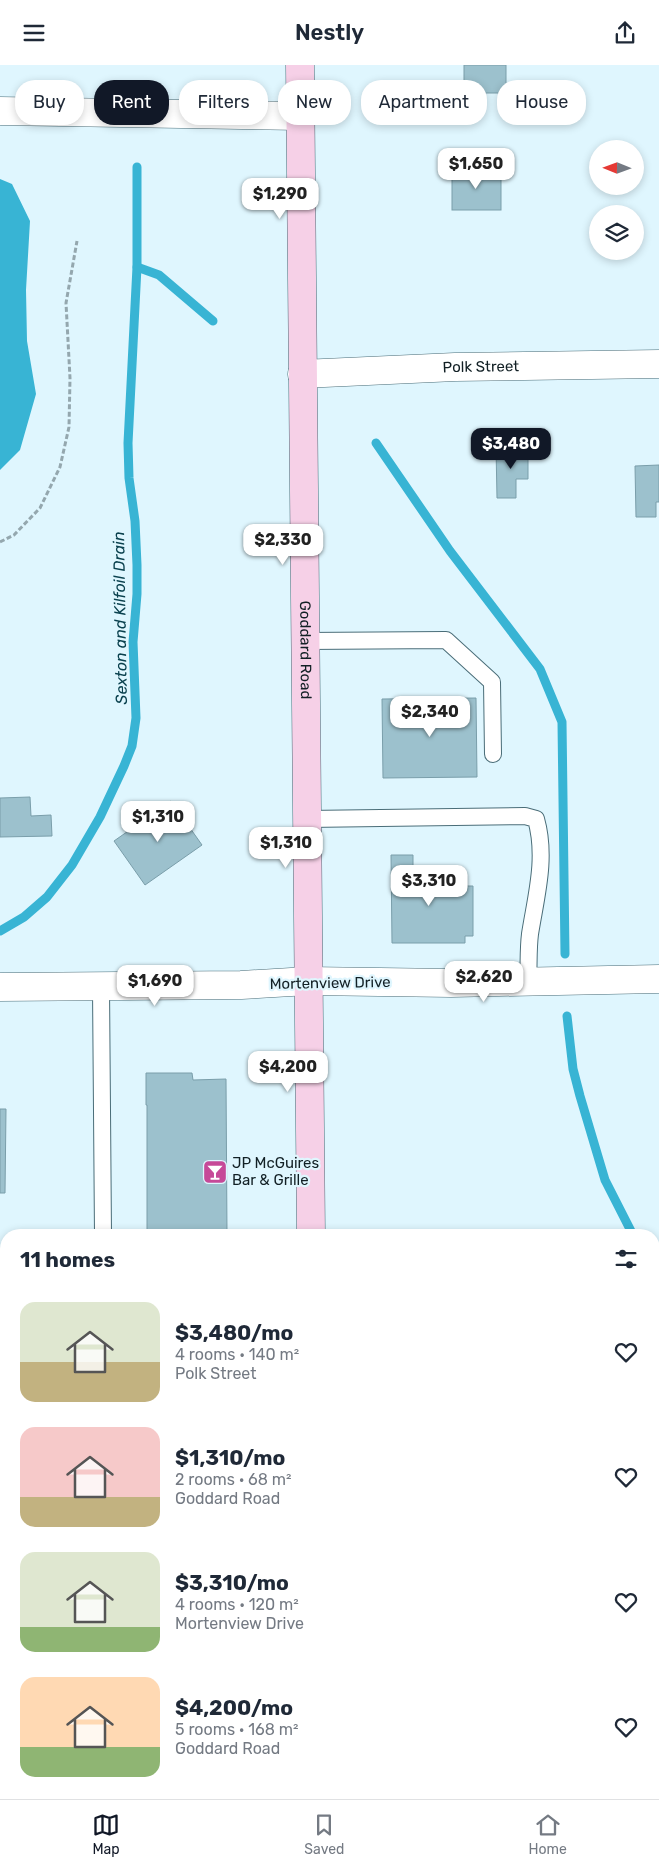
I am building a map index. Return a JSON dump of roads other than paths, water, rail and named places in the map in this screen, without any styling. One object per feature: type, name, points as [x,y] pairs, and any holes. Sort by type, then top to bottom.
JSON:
[{"type":"main road","name":"Goddard Road","points":[[300,65],[300,80]]},
{"type":"main road","name":"Goddard Road","points":[[300,125],[311,1229]]},
{"type":"street","points":[[0,111],[278,116]]},
{"type":"street","name":"Polk Street","points":[[302,374],[455,367],[659,364]]},
{"type":"street","name":"Mortenview Drive","points":[[0,987],[241,985],[308,981],[451,983],[659,979]]},
{"type":"lane","points":[[305,641],[446,640],[492,682],[493,754]]},
{"type":"lane","points":[[307,819],[525,816],[536,819],[540,833],[541,870],[530,937],[528,981]]},
{"type":"lane","points":[[101,987],[103,1229]]},
{"type":"water","points":[[0,179],[12,184],[30,221],[26,290],[27,341],[36,394],[20,450],[0,470]]},
{"type":"waterway","name":"Sexton and Kilfoil Drain","points":[[0,931],[24,917],[47,897],[72,865],[100,817],[132,746],[136,718],[133,642],[137,594],[137,565],[135,521],[129,478],[128,443],[137,267],[137,167]]},
{"type":"waterway","points":[[137,267],[159,275],[213,321]]},
{"type":"waterway","points":[[376,443],[450,551],[540,669],[562,722],[565,954]]},
{"type":"waterway","points":[[567,1016],[573,1069],[580,1096],[605,1180],[630,1229]]},
{"type":"place","name":"JP McGuires Bar & Grille","points":[[215,1172]]}]
